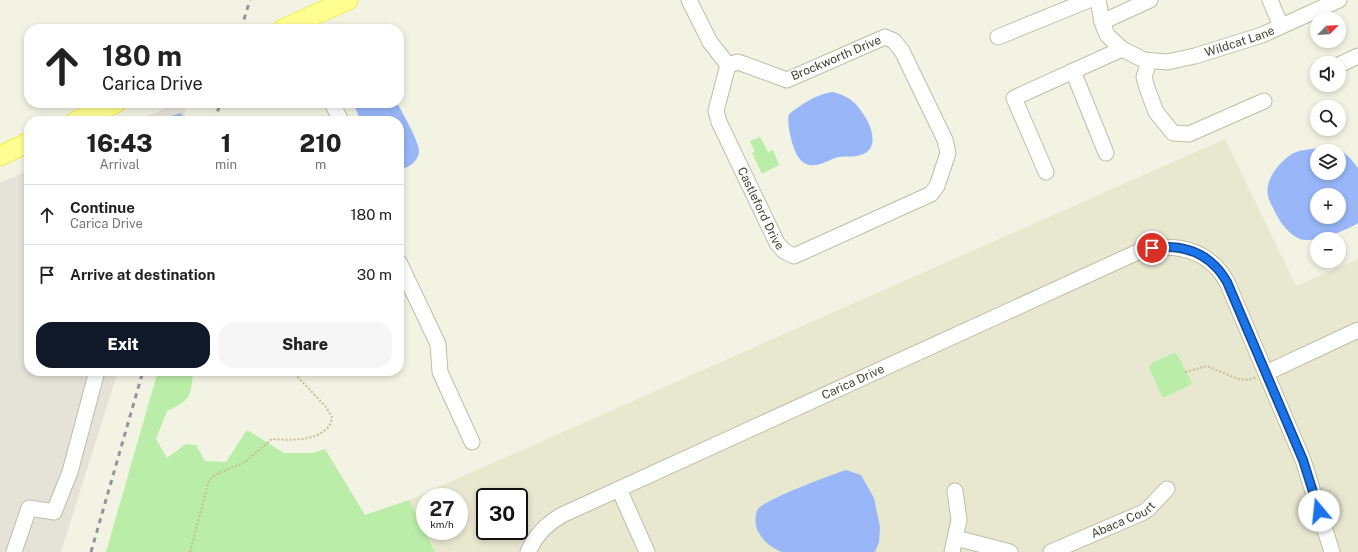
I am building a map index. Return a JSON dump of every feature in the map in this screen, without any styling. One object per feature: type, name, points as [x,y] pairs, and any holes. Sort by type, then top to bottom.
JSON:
[{"type":"main road","points":[[299,24],[348,0]]},
{"type":"main road","points":[[92,116],[107,108]]},
{"type":"main road","points":[[0,156],[24,144]]},
{"type":"street","points":[[689,0],[710,42],[728,65]]},
{"type":"street","points":[[998,37],[1089,0]]},
{"type":"street","points":[[1098,0],[1102,22],[1107,35],[1122,49],[1142,59],[1144,77],[1156,112],[1173,133],[1190,134],[1264,101]]},
{"type":"street","points":[[1102,22],[1150,0]]},
{"type":"street","points":[[1270,0],[1281,26]]},
{"type":"street","name":"Wildcat Lane","points":[[1142,59],[1167,62],[1195,56],[1262,35],[1336,1]]},
{"type":"street","name":"Brockworth Drive","points":[[728,65],[738,62],[787,80],[885,37],[894,41],[902,51],[944,140],[948,153]]},
{"type":"street","points":[[1046,172],[1014,98],[1122,49]]},
{"type":"street","points":[[1346,62],[1358,56]]},
{"type":"street","name":"Castleford Drive","points":[[728,65],[716,111],[719,122],[777,243],[784,251],[794,256],[931,194],[938,186],[948,153]]},
{"type":"street","points":[[1073,71],[1106,153]]},
{"type":"street","name":"Carica Drive","points":[[528,552],[536,536],[554,519],[1140,251],[1166,246],[1185,249],[1202,256],[1216,267],[1227,282],[1303,460],[1332,552]]},
{"type":"street","points":[[404,273],[438,344],[440,372],[472,442]]},
{"type":"street","points":[[1266,373],[1358,330]]},
{"type":"street","points":[[14,552],[29,508],[54,512],[70,472],[96,376]]},
{"type":"street","points":[[619,489],[647,552]]},
{"type":"street","name":"Abaca Court","points":[[1051,552],[1139,514],[1148,509],[1167,489]]},
{"type":"street","points":[[955,491],[959,520],[954,545],[1010,552]]},
{"type":"path","points":[[1185,372],[1207,366],[1238,379],[1245,380],[1252,379],[1266,373]]},
{"type":"path","points":[[190,552],[209,480],[215,475],[246,462],[272,439],[299,440],[319,434],[330,425],[332,417],[326,407],[297,376]]},
{"type":"shaded area","points":[[166,108],[186,108],[184,116],[148,116]]},
{"type":"shaded area","points":[[1225,139],[1296,286],[1337,268],[1346,268],[1346,264],[1358,259],[1358,552],[435,552],[429,540],[468,540],[468,488],[436,488]]},
{"type":"shaded area","points":[[24,172],[24,376],[116,376],[61,552],[0,552],[0,183]]},
{"type":"shaded area","points":[[416,497],[416,514],[409,500]]},
{"type":"green space","points":[[760,137],[768,152],[773,150],[779,165],[762,174],[752,153],[754,150],[750,141]]},
{"type":"green space","points":[[1174,353],[1178,356],[1192,383],[1163,398],[1149,368],[1152,363]]},
{"type":"green space","points":[[157,376],[192,376],[188,397],[181,404],[167,411],[156,439],[167,458],[186,444],[196,445],[205,461],[226,462],[247,430],[284,453],[313,453],[325,449],[365,515],[409,500],[416,514],[416,540],[429,540],[435,552],[106,552]]},
{"type":"water","points":[[833,92],[845,96],[857,105],[867,120],[871,131],[871,147],[864,154],[857,156],[839,157],[821,164],[808,165],[800,159],[794,149],[788,124],[789,114],[815,97]]},
{"type":"water","points":[[355,108],[400,108],[404,116],[359,116]]},
{"type":"water","points":[[181,113],[182,116],[171,116]]},
{"type":"water","points":[[404,116],[419,148],[417,159],[404,169]]},
{"type":"water","points":[[1310,149],[1310,180],[1346,180],[1346,155],[1350,158],[1358,168],[1358,223],[1338,232],[1310,232],[1310,240],[1296,237],[1282,224],[1270,202],[1267,189],[1271,176],[1280,164],[1285,159],[1299,151]]},
{"type":"water","points":[[846,470],[861,475],[874,498],[880,527],[879,542],[875,552],[782,552],[772,547],[764,540],[756,525],[756,515],[758,509],[773,499]]},
{"type":"railway","points":[[243,24],[250,0]]},
{"type":"railway","points":[[216,116],[219,108]]},
{"type":"railway","points":[[91,552],[142,376]]},
{"type":"route","points":[[1152,248],[1166,246],[1185,249],[1202,256],[1216,267],[1227,282],[1303,460],[1319,511]]}]
